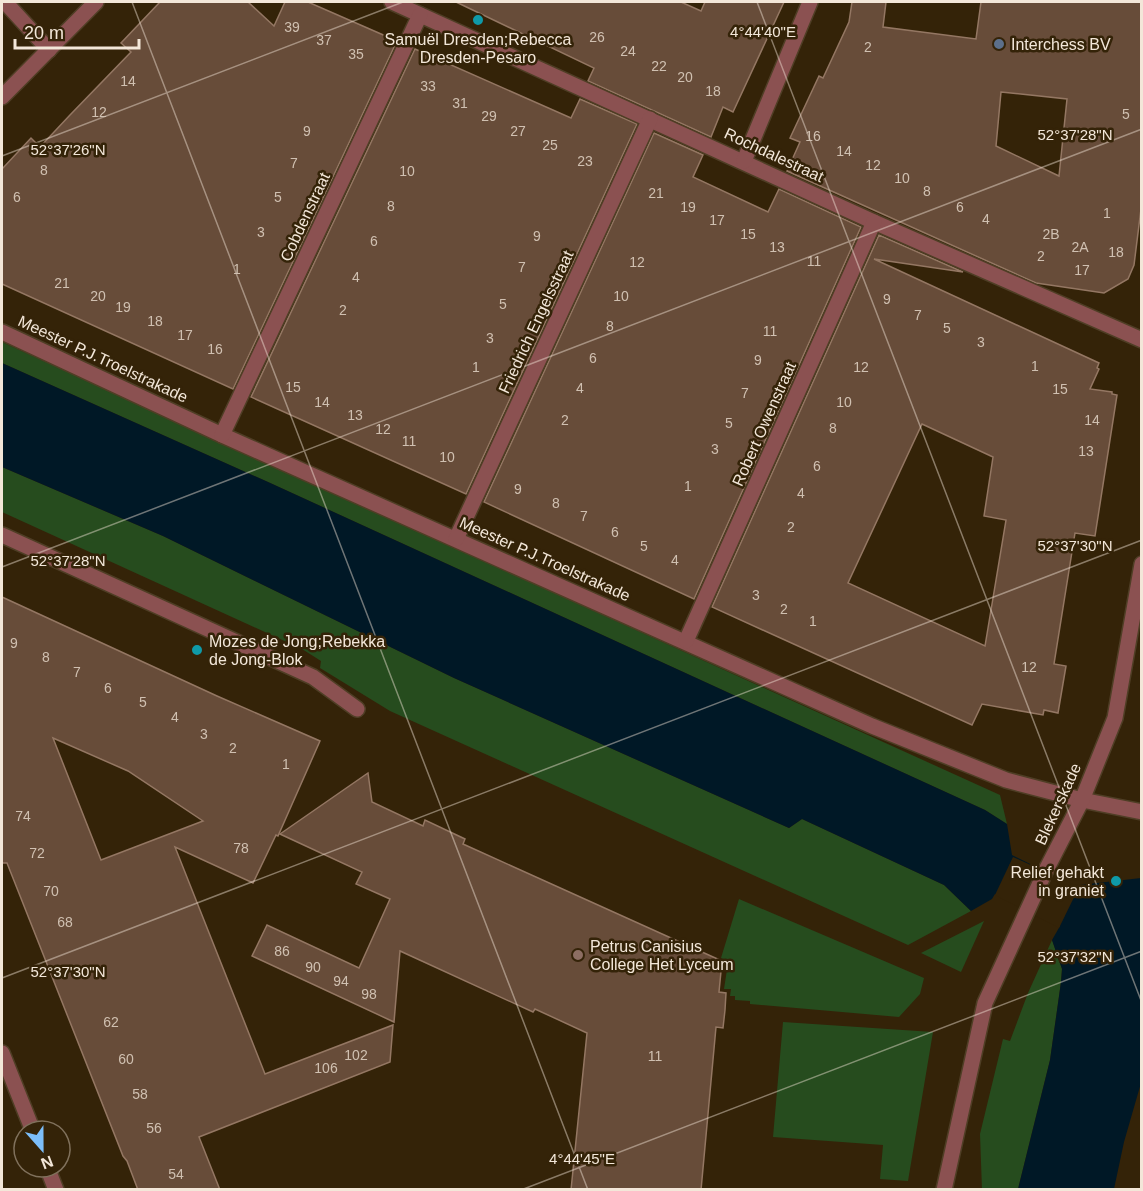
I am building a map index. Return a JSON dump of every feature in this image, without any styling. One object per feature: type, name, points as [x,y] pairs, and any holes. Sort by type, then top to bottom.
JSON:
[{"type":"street","points":[[5,2],[49,50]]},
{"type":"street","points":[[2,97],[96,2]]},
{"type":"street","name":"Rochdalestraat","points":[[392,2],[874,222],[1142,340]]},
{"type":"street","points":[[744,161],[810,2]]},
{"type":"street","name":"Cobdenstraat","points":[[222,435],[420,15]]},
{"type":"street","name":"Friedrich Engelsstraat","points":[[456,539],[650,119]]},
{"type":"street","name":"Robert Owenstraat","points":[[686,641],[874,222]]},
{"type":"street","name":"Meester P.J.Troelstrakade","points":[[2,332],[222,435],[872,726],[1006,780],[1082,800],[1142,812]]},
{"type":"street","points":[[2,535],[313,677],[357,709]]},
{"type":"street","name":"Blekerskade","points":[[944,1190],[985,1003],[1045,872],[1082,800],[1115,718],[1142,564]]},
{"type":"street","points":[[2,1053],[28,1119]]},
{"type":"green space","points":[[2,342],[1000,795],[1007,824],[985,810],[2,363]]},
{"type":"green space","points":[[2,467],[163,536],[454,678],[789,828],[802,819],[944,885],[971,911],[908,945],[390,711],[320,668],[321,661],[302,649],[2,512]]},
{"type":"green space","points":[[739,899],[924,978],[920,994],[899,1017],[750,1004],[750,1001],[735,1000],[735,996],[730,996],[731,989],[724,989],[728,963],[721,958]]},
{"type":"green space","points":[[984,921],[961,972],[921,953]]},
{"type":"green space","points":[[1052,940],[1062,969],[1061,982],[1050,1060],[1018,1189],[982,1190],[980,1134],[1003,1039],[1010,1041],[1028,993]]},
{"type":"green space","points":[[783,1022],[933,1032],[908,1181],[880,1179],[883,1145],[773,1137]]},
{"type":"water","points":[[2,363],[985,810],[1007,824],[1012,855],[1079,888],[1080,885],[1141,878],[1141,1083],[1124,1142],[1114,1189],[1018,1189],[1050,1060],[1062,969],[1052,940],[1060,926],[995,894],[992,899],[971,911],[944,885],[802,819],[789,828],[454,678],[163,536],[2,467]]},
{"type":"pier","points":[[1013,857],[1079,887],[1059,928],[995,895]]},
{"type":"building","points":[[160,2],[248,2],[274,26],[285,2],[308,2],[397,41],[233,389],[2,284],[2,169],[31,138],[40,147],[131,52],[121,43]]},
{"type":"building","points":[[456,2],[681,2],[701,11],[705,2],[784,2],[733,112],[723,107],[711,137],[588,81],[594,68]]},
{"type":"building","points":[[852,2],[886,2],[883,27],[976,39],[981,2],[1142,2],[1142,201],[1134,265],[1128,279],[1104,293],[1036,283],[787,171],[800,142],[790,138],[819,76],[823,78],[849,22]],"holes":[[[1001,92],[1067,99],[1059,176],[996,146]]]},
{"type":"building","points":[[415,49],[571,118],[580,99],[637,124],[466,494],[251,397]]},
{"type":"building","points":[[654,133],[703,155],[693,177],[768,212],[779,189],[861,227],[694,599],[484,502]]},
{"type":"building","points":[[879,235],[963,272],[874,259],[1099,363],[1097,368],[1099,369],[1090,389],[1112,392],[1117,395],[1095,536],[1075,533],[1054,664],[1066,666],[1058,713],[1044,710],[1043,715],[982,704],[972,725],[712,607]],"holes":[[[922,424],[993,457],[984,516],[1006,520],[985,646],[848,583]]]},
{"type":"building","points":[[2,597],[320,741],[278,836],[276,835],[253,883],[175,847],[265,1074],[393,1025],[390,1062],[199,1137],[220,1190],[138,1190],[7,863],[2,863]],"holes":[[[53,738],[128,771],[203,821],[101,860]]]},
{"type":"building","points":[[368,773],[372,802],[423,826],[425,820],[465,839],[463,844],[722,961],[719,992],[726,993],[725,1010],[723,1028],[716,1027],[701,1190],[571,1190],[587,1033],[535,1009],[533,1012],[400,951],[394,1022],[252,956],[267,925],[359,968],[390,899],[356,884],[362,872],[280,834]]},
{"type":"place","name":"Samuël Dresden;Rebecca Dresden-Pesaro","points":[[478,20]]},
{"type":"place","name":"Interchess BV","points":[[999,44]]},
{"type":"place","name":"Mozes de Jong;Rebekka de Jong-Blok","points":[[197,650]]},
{"type":"place","name":"Relief gehakt in graniet","points":[[1116,881]]},
{"type":"place","name":"Petrus Canisius College Het Lyceum","points":[[578,955]]}]
